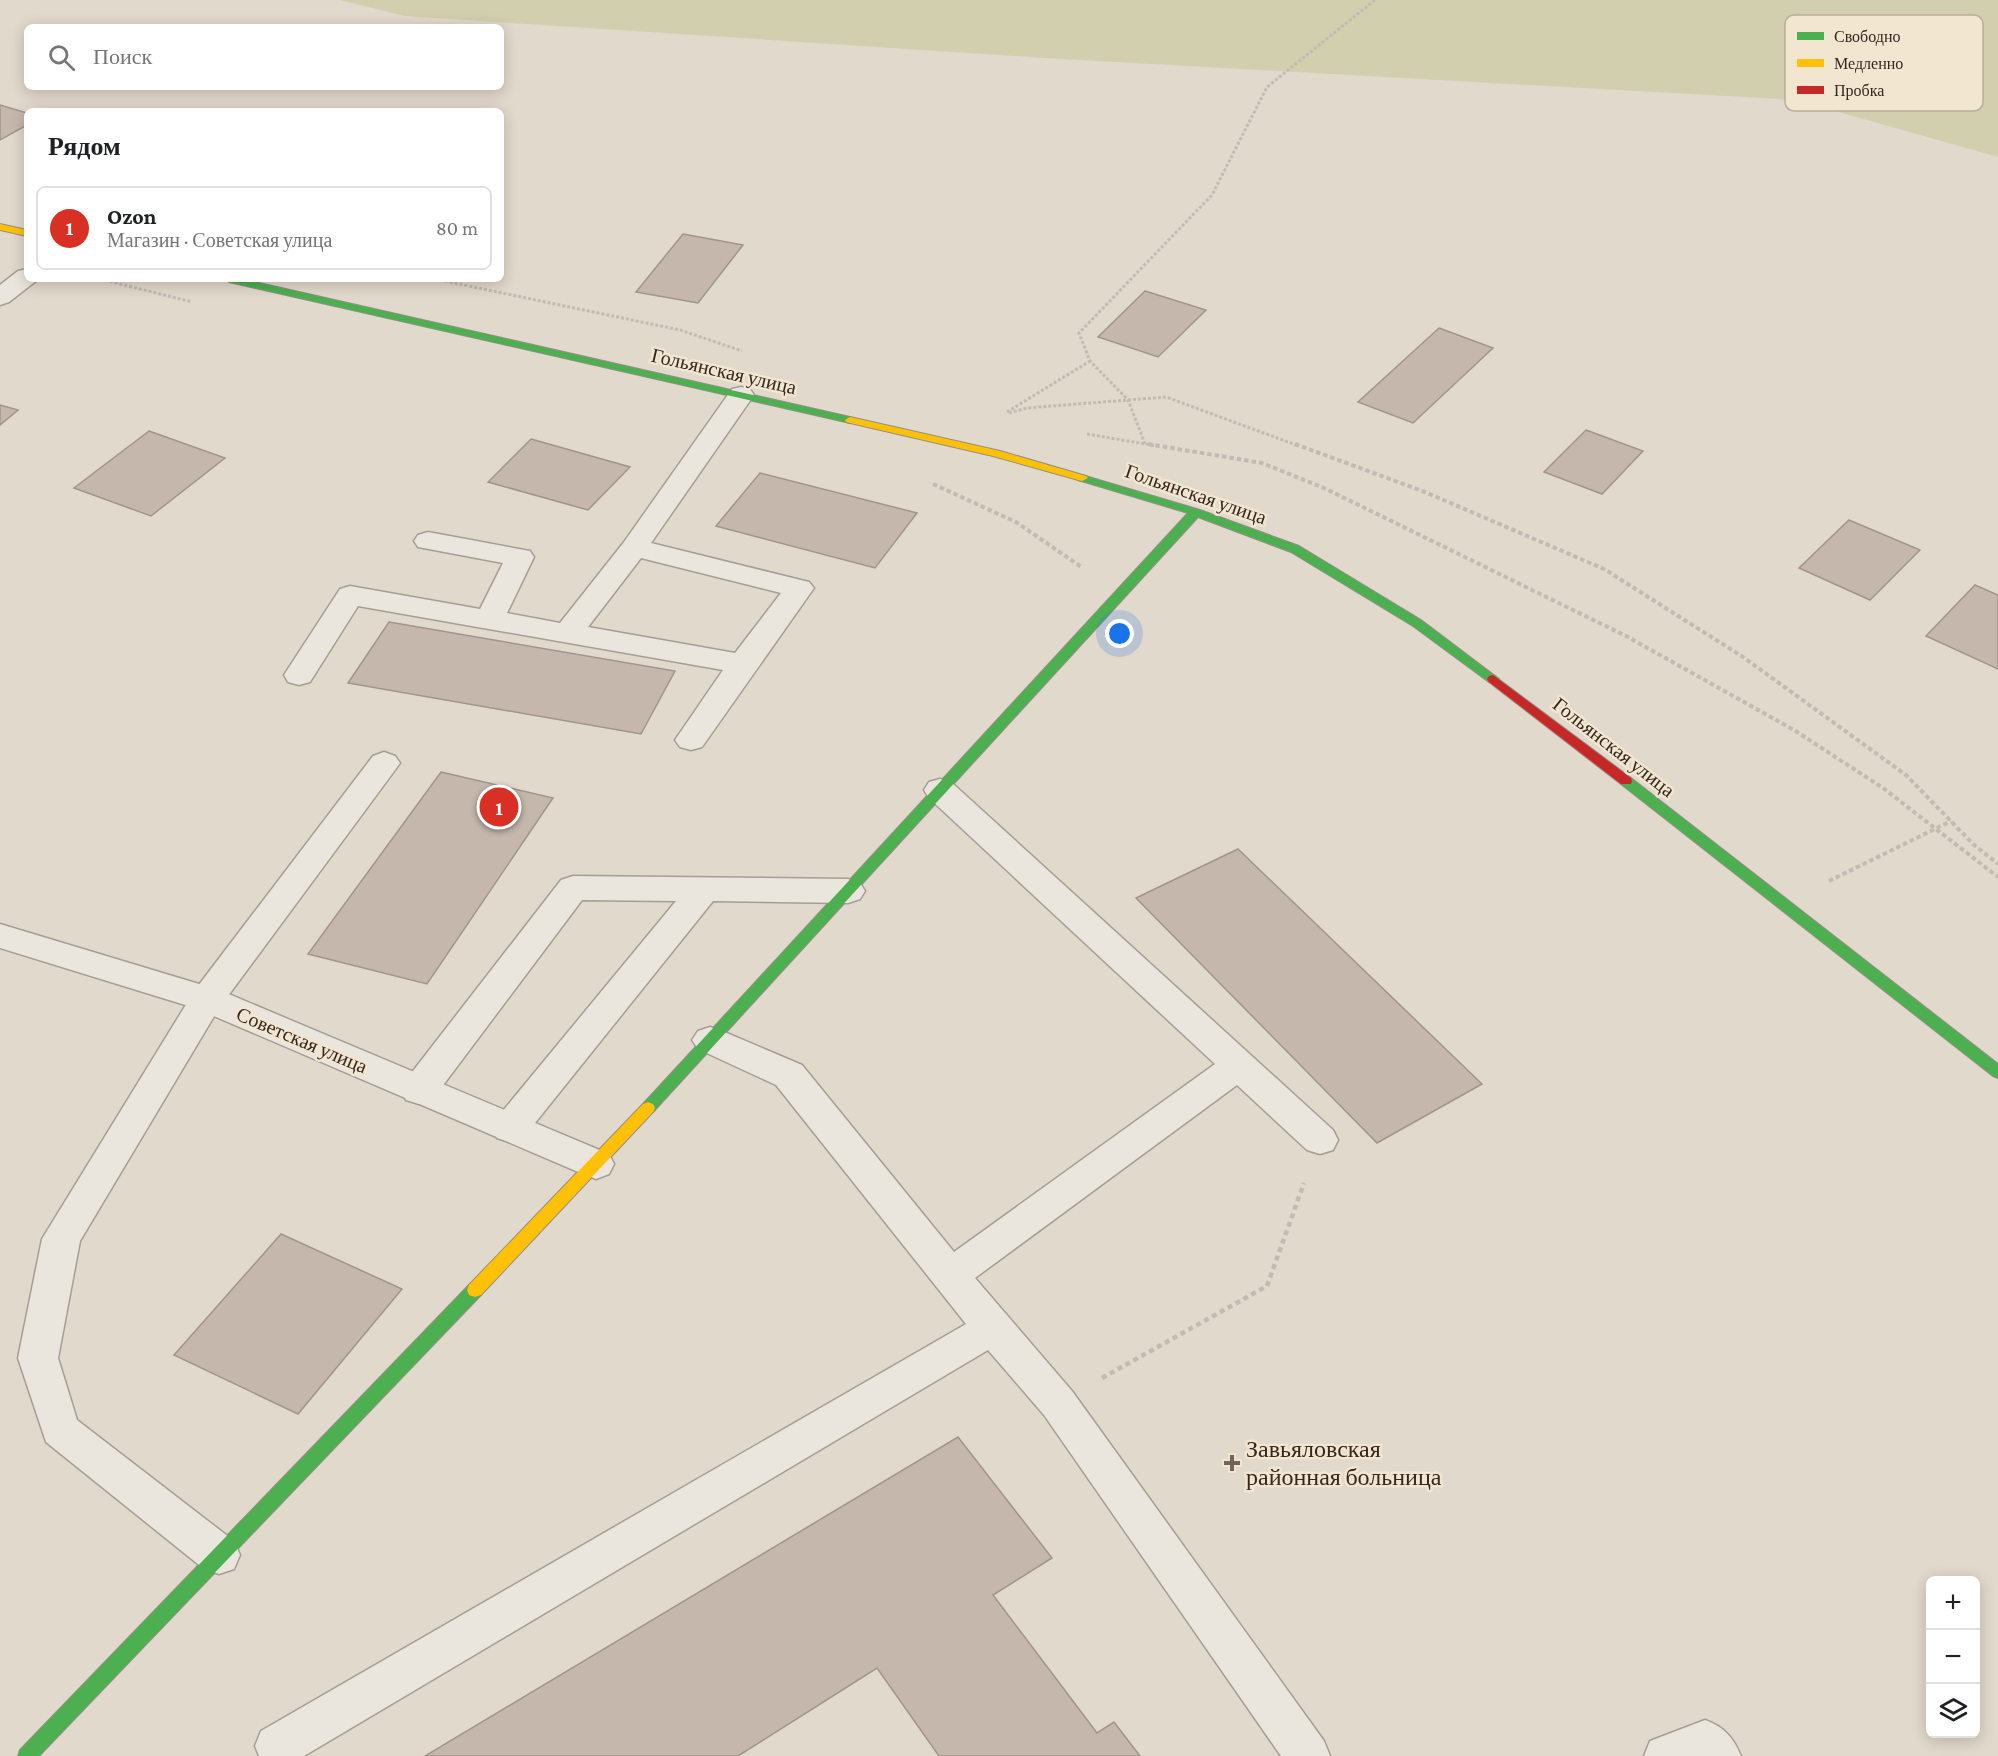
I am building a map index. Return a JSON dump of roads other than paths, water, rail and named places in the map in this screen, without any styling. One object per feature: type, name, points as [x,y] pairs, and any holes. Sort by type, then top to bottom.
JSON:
[{"type":"main road","points":[[0,227],[24,232]]},
{"type":"main road","name":"Гольянская улица","points":[[242,282],[996,453],[1196,512],[1294,549],[1417,623],[1557,727],[1998,1072]]},
{"type":"main road","points":[[27,1756],[596,1164],[1196,512]]},
{"type":"street","points":[[0,297],[24,278]]},
{"type":"street","points":[[568,633],[634,548],[741,395]]},
{"type":"street","points":[[428,541],[520,557],[489,620]]},
{"type":"street","points":[[634,548],[799,588],[690,740]]},
{"type":"street","points":[[299,675],[350,595],[743,664]]},
{"type":"street","points":[[219,1555],[60,1430],[38,1358],[61,1239],[207,999],[384,763]]},
{"type":"street","points":[[940,790],[1320,1140]]},
{"type":"street","points":[[419,1090],[573,888],[848,891]]},
{"type":"street","points":[[510,1128],[704,889]]},
{"type":"street","name":"Советская улица","points":[[0,936],[207,999],[596,1164]]},
{"type":"street","points":[[710,1041],[789,1075],[992,1328],[1058,1403],[1308,1756]]},
{"type":"street","points":[[951,1275],[1239,1065]]},
{"type":"street","points":[[282,1756],[277,1746],[992,1328]]},
{"type":"street","points":[[1666,1756],[1705,1741],[1719,1756]]},
{"type":"place","name":"Ozon","points":[[499,807]]},
{"type":"place","name":"Завьяловская районная больница","points":[[1232,1463]]}]
